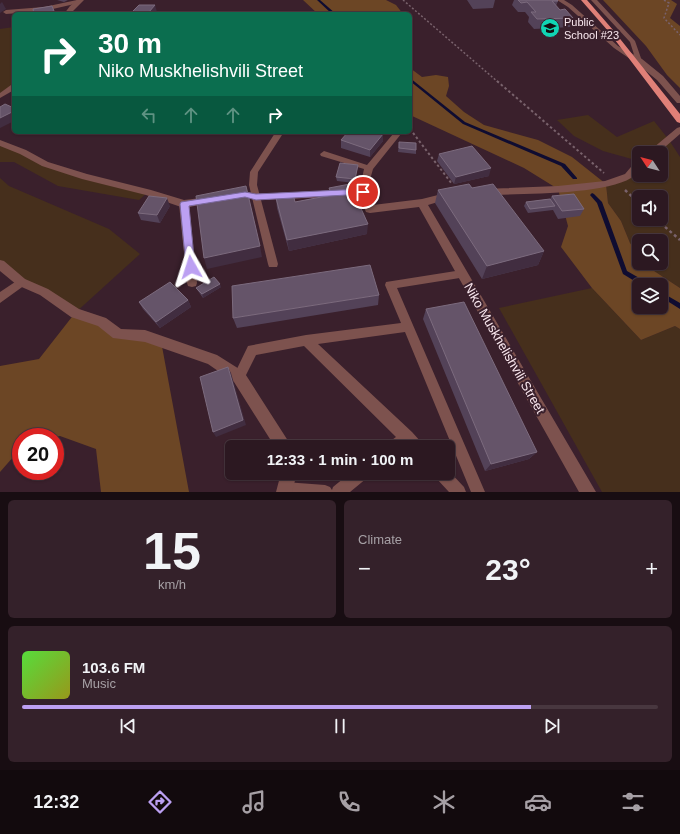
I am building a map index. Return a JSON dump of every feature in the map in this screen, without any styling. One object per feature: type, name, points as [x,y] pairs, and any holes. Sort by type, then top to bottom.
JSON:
[{"type":"highway","points":[[584,0],[611,31],[680,120]]},
{"type":"street","points":[[560,0],[570,6],[616,47],[639,61],[660,78],[680,101]]},
{"type":"street","points":[[70,12],[79,1]]},
{"type":"street","points":[[0,96],[12,88]]},
{"type":"street","points":[[661,146],[680,130]]},
{"type":"street","points":[[0,143],[23,152],[45,164],[85,177],[148,192],[184,204],[245,194],[256,197],[363,192],[370,210],[422,203],[458,192]]},
{"type":"street","points":[[474,192],[558,189],[606,184],[628,176],[632,171]]},
{"type":"street","name":"Niko Muskhelishvili Street","points":[[422,203],[588,492]]},
{"type":"street","points":[[0,264],[21,282],[44,292],[75,313],[102,322],[118,334],[144,336],[212,359],[239,377],[280,440]]},
{"type":"street","points":[[285,490],[287,480]]},
{"type":"lane","points":[[594,0],[633,42],[639,61]]},
{"type":"lane","points":[[28,12],[79,1]]},
{"type":"lane","points":[[6,12],[12,12]]},
{"type":"lane","points":[[363,192],[369,168],[397,134]]},
{"type":"lane","points":[[273,264],[253,185],[254,172],[278,135]]},
{"type":"lane","points":[[324,154],[369,168]]},
{"type":"lane","points":[[184,204],[192,283]]},
{"type":"lane","points":[[462,274],[390,285],[478,492]]},
{"type":"lane","points":[[0,298],[21,282]]},
{"type":"lane","points":[[239,377],[252,350],[306,340],[408,327]]},
{"type":"lane","points":[[306,340],[410,440]]},
{"type":"lane","points":[[338,492],[353,480]]},
{"type":"lane","points":[[448,480],[459,492]]},
{"type":"lane","points":[[285,490],[325,492]]},
{"type":"path","points":[[403,0],[632,197]]},
{"type":"path","points":[[664,0],[669,3],[664,18],[680,35]]},
{"type":"path","points":[[412,132],[458,192]]},
{"type":"path","points":[[664,226],[680,240]]},
{"type":"shaded area","points":[[303,0],[386,0],[396,5],[401,12],[316,12]]},
{"type":"shaded area","points":[[603,0],[671,0],[677,4],[670,18],[680,26],[680,88],[667,75],[646,46]]},
{"type":"shaded area","points":[[12,27],[12,86],[0,94],[0,29]]},
{"type":"shaded area","points":[[412,70],[422,77],[436,75],[448,77],[449,86],[446,96],[464,112],[484,125],[538,140],[572,157],[606,184],[608,203],[621,221],[632,246],[632,270],[653,270],[665,278],[632,278],[632,314],[668,314],[668,280],[680,288],[680,329],[675,326],[641,340],[592,288],[561,247],[568,226],[558,189],[524,168],[412,116]]},
{"type":"shaded area","points":[[588,115],[617,137],[654,121],[669,140],[680,157],[680,288],[668,280],[668,278],[665,278],[653,270],[668,270],[668,234],[632,234],[632,246],[621,221],[608,203],[606,184],[628,176],[632,171],[632,182],[668,182],[668,146],[632,146],[632,159],[603,151],[574,136],[557,120]]},
{"type":"shaded area","points":[[0,143],[45,164],[148,192],[139,200],[58,186],[14,162],[0,162]]},
{"type":"shaded area","points":[[0,178],[9,186],[109,229],[140,254],[75,313],[0,264]]},
{"type":"shaded area","points":[[592,288],[641,340],[675,326],[680,329],[680,492],[602,492],[499,308]]},
{"type":"shaded area","points":[[75,313],[118,334],[161,341],[189,492],[101,492],[96,449],[64,437],[64,428],[12,428],[12,458],[0,472],[0,366],[39,359]]},
{"type":"building","points":[[518,0],[557,0],[558,1],[552,1],[560,10],[565,9],[573,18],[537,19],[531,12],[536,12],[527,2],[521,3]]},
{"type":"building","points":[[139,5],[155,5],[149,12],[132,12]]},
{"type":"building","points":[[52,6],[54,11],[34,12],[33,9]]},
{"type":"building","points":[[5,104],[12,107],[12,112],[0,118],[0,107]]},
{"type":"building","points":[[346,134],[383,134],[370,150],[341,140]]},
{"type":"building","points":[[399,142],[416,143],[416,150],[399,148]]},
{"type":"building","points":[[472,146],[491,168],[456,177],[439,154]]},
{"type":"building","points":[[340,163],[358,165],[355,179],[336,177]]},
{"type":"building","points":[[350,184],[368,224],[287,240],[276,198],[293,194],[295,202],[332,195],[329,188]]},
{"type":"building","points":[[469,184],[472,188],[493,184],[544,251],[487,266],[438,190]]},
{"type":"building","points":[[246,186],[260,246],[204,258],[196,196]]},
{"type":"building","points":[[574,194],[584,209],[562,211],[552,196]]},
{"type":"building","points":[[149,196],[167,198],[157,215],[138,213]]},
{"type":"building","points":[[550,199],[555,206],[530,209],[526,202]]},
{"type":"building","points":[[370,265],[379,295],[233,318],[232,286]]},
{"type":"building","points":[[214,277],[220,284],[202,294],[196,288]]},
{"type":"building","points":[[170,282],[188,300],[156,322],[139,302]]},
{"type":"building","points":[[464,302],[537,452],[491,464],[426,309]]},
{"type":"building","points":[[228,367],[243,420],[213,432],[200,377]]},
{"type":"waterway","points":[[318,0],[332,12]]},
{"type":"waterway","points":[[412,81],[464,123],[563,165],[575,178]]},
{"type":"waterway","points":[[592,195],[599,202],[625,272],[635,278]]},
{"type":"waterway","points":[[668,298],[680,306]]},
{"type":"place","name":"Public School #23","points":[[550,28]]},
{"type":"route","points":[[191,267],[184,204],[245,194],[256,197],[363,192]]}]
